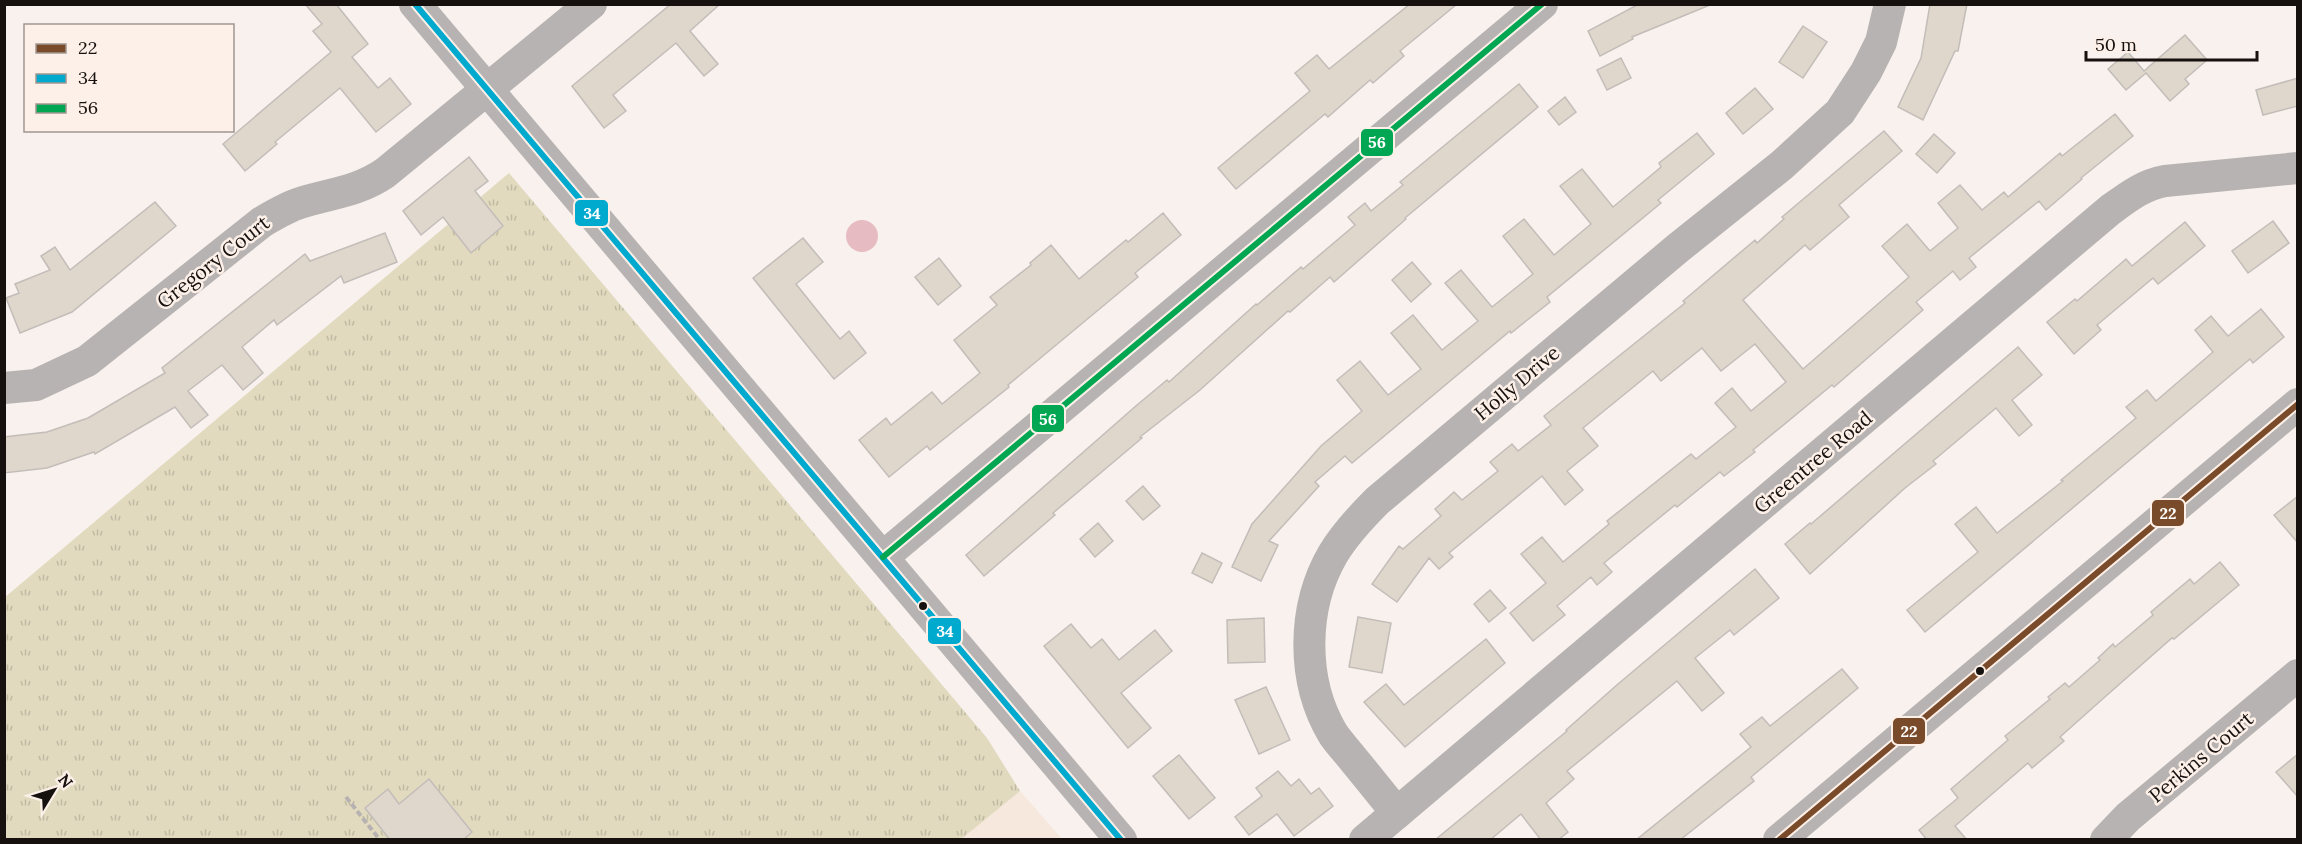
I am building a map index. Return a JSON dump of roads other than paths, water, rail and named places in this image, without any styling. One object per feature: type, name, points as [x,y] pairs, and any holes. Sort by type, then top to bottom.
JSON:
[{"type":"street","points":[[415,4],[1121,840]]},
{"type":"street","name":"Gregory Court","points":[[4,388],[36,385],[87,361],[262,222],[277,213],[300,203],[339,194],[370,183],[488,90],[591,4]]},
{"type":"street","points":[[883,557],[1542,4]]},
{"type":"street","name":"Holly Drive","points":[[1397,813],[1333,735],[1316,695],[1309,657],[1310,629],[1318,588],[1332,556],[1351,527],[1377,501],[1678,248],[1782,165],[1840,112],[1866,72],[1881,42],[1890,4]]},
{"type":"street","name":"Greentree Road","points":[[1365,840],[2101,218],[2136,191],[2151,183],[2165,181],[2298,168]]},
{"type":"street","points":[[1779,840],[2298,404]]},
{"type":"street","name":"Perkins Court","points":[[2106,840],[2128,818],[2298,675]]}]
